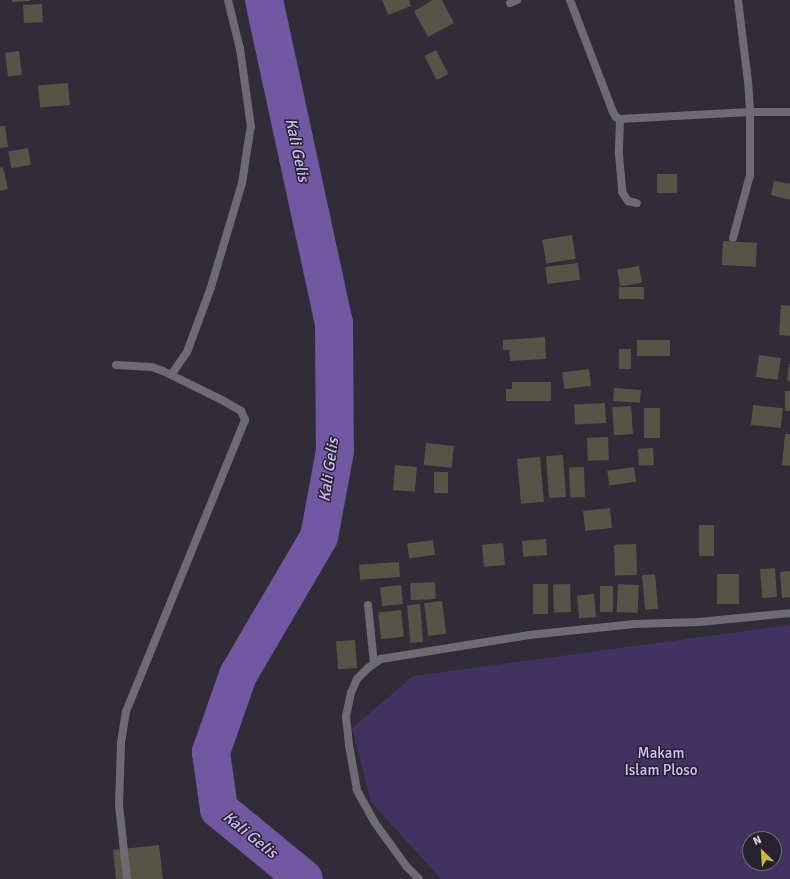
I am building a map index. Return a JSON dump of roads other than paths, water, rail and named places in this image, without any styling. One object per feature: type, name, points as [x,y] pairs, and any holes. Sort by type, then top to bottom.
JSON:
[{"type":"street","points":[[171,375],[187,352],[211,288],[242,183],[250,127],[240,49],[228,0]]},
{"type":"street","points":[[570,0],[613,112],[620,119],[619,154],[622,192],[628,202],[637,203]]},
{"type":"street","points":[[733,238],[750,175],[750,112],[738,0]]},
{"type":"street","points":[[620,119],[750,112],[790,112]]},
{"type":"street","points":[[116,365],[152,367],[198,386],[241,411],[245,417],[245,424],[126,711],[121,743],[119,805],[127,879]]},
{"type":"street","points":[[368,605],[374,664]]},
{"type":"street","points":[[419,879],[407,866],[375,823],[358,790],[349,744],[346,716],[351,693],[357,680],[374,664],[381,659],[529,635],[634,624],[699,622],[790,613]]},
{"type":"waterway","name":"Kali Gelis","points":[[264,0],[334,323],[335,451],[319,537],[238,675],[211,752],[219,809],[304,879]]},
{"type":"park label","name":"Makam Islam Ploso","points":[[661,762]]}]
